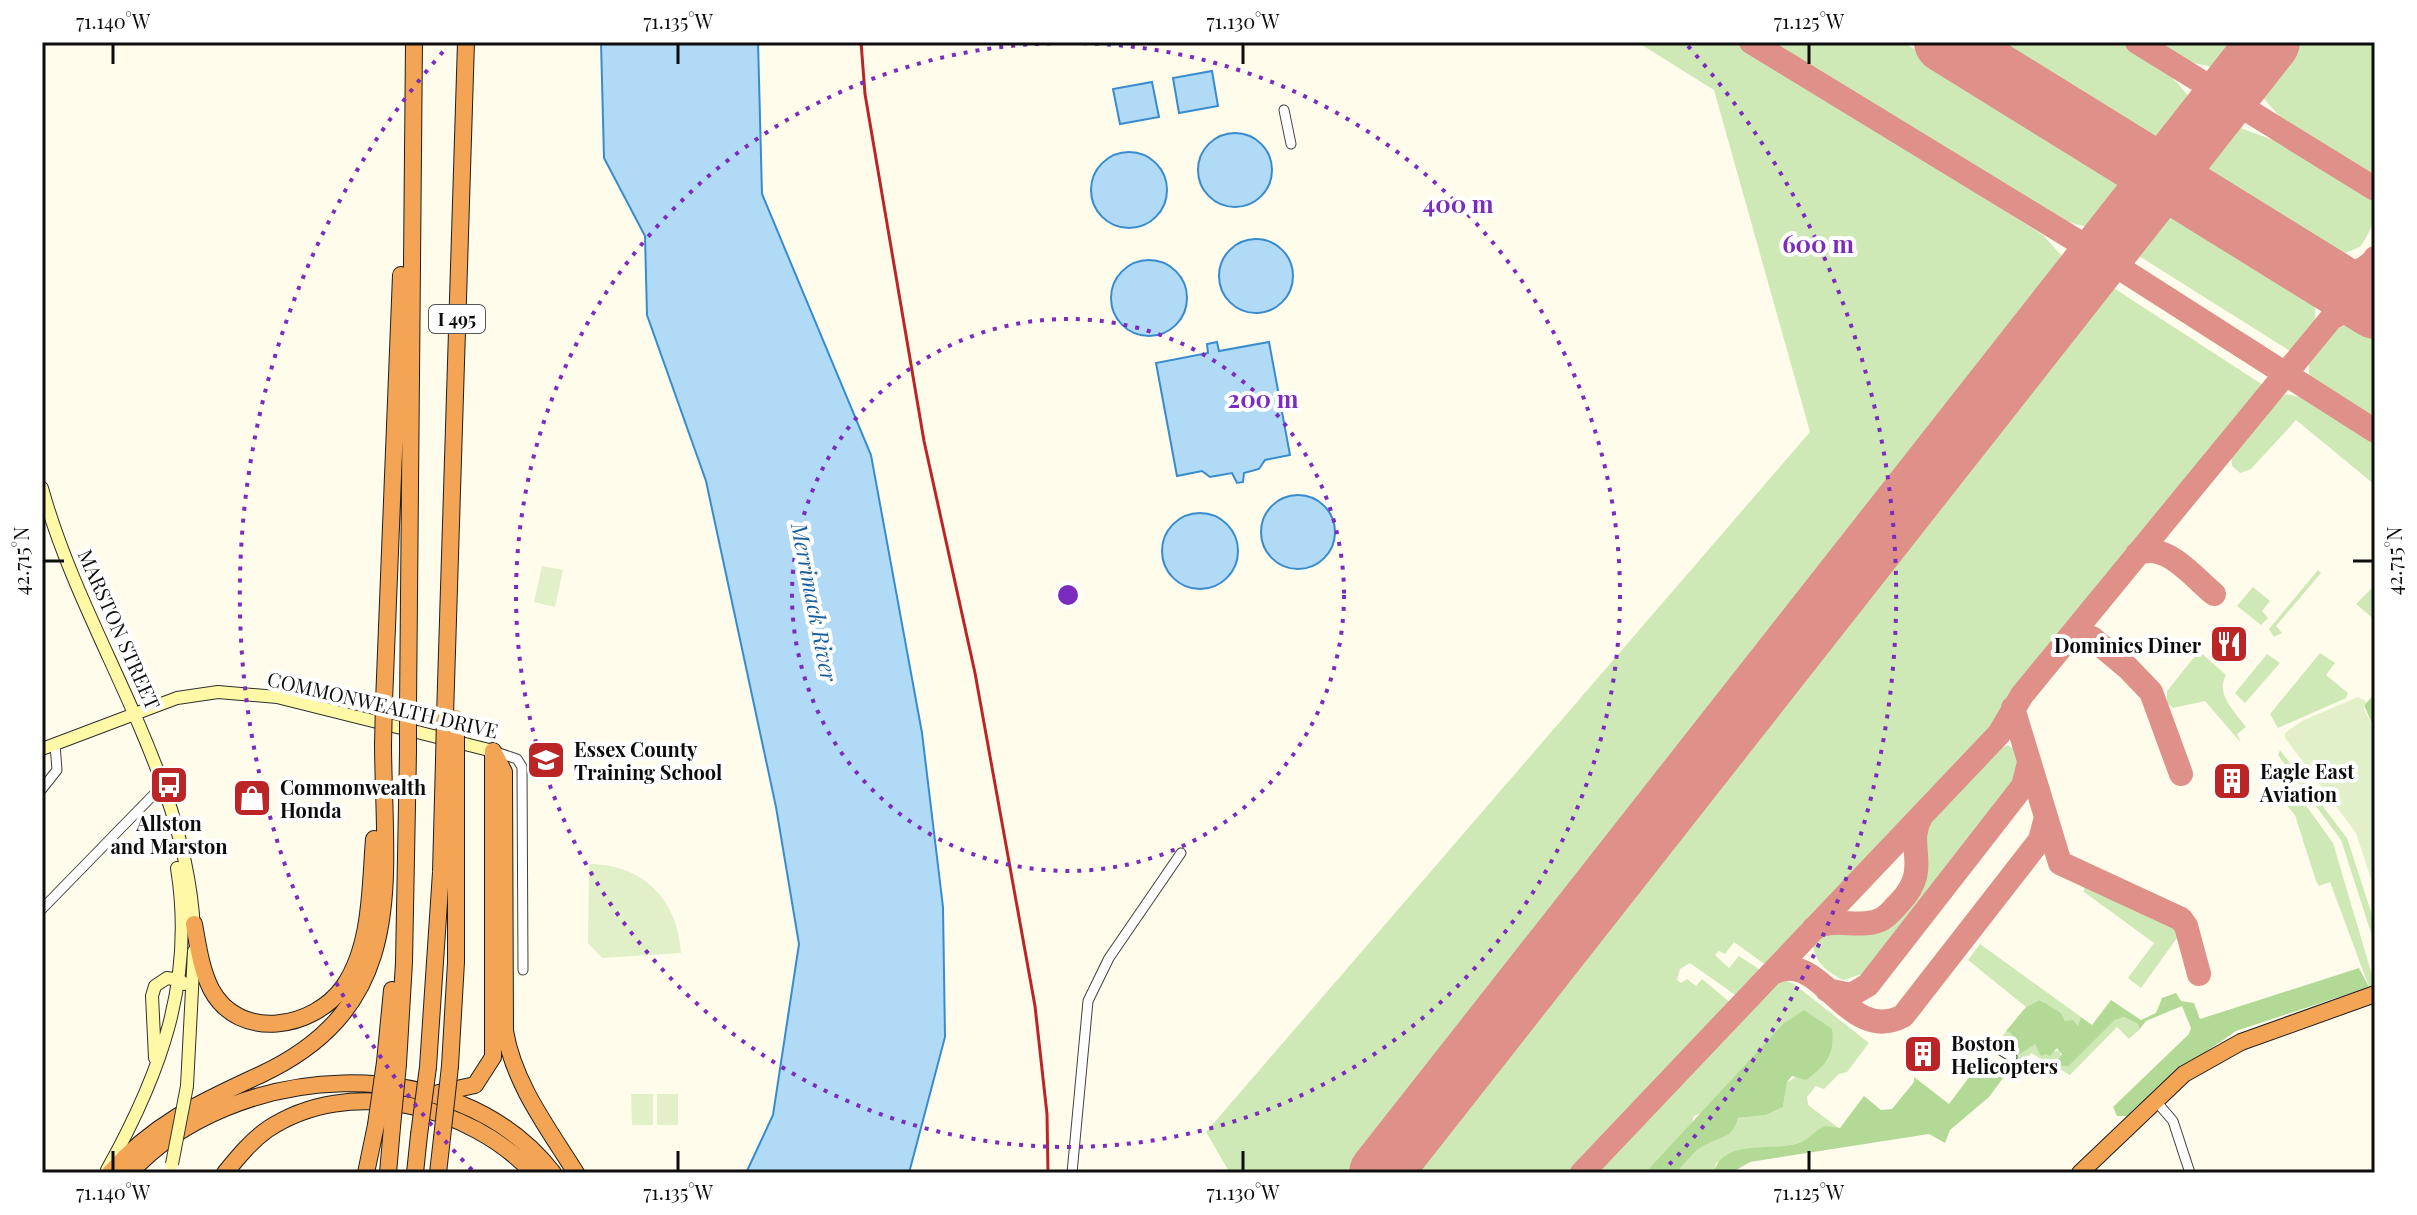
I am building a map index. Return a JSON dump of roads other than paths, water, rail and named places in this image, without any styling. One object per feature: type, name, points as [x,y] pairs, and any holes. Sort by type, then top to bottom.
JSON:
[{"type":"highway","name":"I 495","points":[[388,1173],[384,1126],[404,962],[414,42]]},
{"type":"highway","name":"I 495","points":[[415,1173],[428,1067],[450,762],[450,596],[466,42]]},
{"type":"highway","points":[[108,1173],[150,1133],[177,1114],[289,1061],[321,1038],[366,980],[378,946],[384,904],[384,702],[399,293],[411,174]]},
{"type":"highway","points":[[194,924],[203,968],[212,991],[225,1006],[245,1018],[271,1025],[300,1022],[326,1008],[345,985],[360,953],[367,920],[383,745]]},
{"type":"highway","points":[[433,1094],[475,1085],[493,1057],[493,751]]},
{"type":"highway","points":[[493,751],[504,772],[505,1031],[509,1055],[521,1084],[576,1173]]},
{"type":"highway","points":[[438,1173],[450,1066],[456,962],[450,762]]},
{"type":"highway","points":[[2080,1173],[2184,1074],[2241,1042],[2375,994]]},
{"type":"highway","points":[[130,1173],[166,1140],[191,1125],[259,1098],[298,1089],[352,1084],[433,1094],[491,1121],[534,1152],[553,1173]]},
{"type":"highway","points":[[225,1173],[255,1140],[285,1119],[321,1106],[353,1101],[411,1107],[456,1120],[498,1141],[533,1173]]},
{"type":"highway","points":[[366,1173],[384,1126]]},
{"type":"main road","name":"MARSTON STREET","points":[[42,488],[66,558],[136,715],[162,786],[184,864],[194,924],[193,1009],[187,1086],[170,1168]]},
{"type":"main road","name":"COMMONWEALTH DRIVE","points":[[42,749],[192,694],[256,694],[493,751]]},
{"type":"main road","name":"MARSTON STREET","points":[[108,1173],[154,1074],[180,980],[182,908],[162,786]]},
{"type":"main road","points":[[154,1074],[152,996],[160,981],[180,980],[188,989],[193,1009]]},
{"type":"street","points":[[1284,110],[1291,144]]},
{"type":"street","points":[[42,789],[57,770],[55,744]]},
{"type":"street","name":"COMMONWEALTH DRIVE","points":[[493,751],[517,759],[522,767],[523,970]]},
{"type":"street","points":[[42,909],[162,786]]},
{"type":"street","points":[[1072,1173],[1088,1001],[1109,958],[1181,853]]},
{"type":"street","points":[[2002,1051],[2012,1057]]},
{"type":"street","points":[[2155,1100],[2173,1121],[2190,1173]]},
{"type":"water","name":"Merrimack River","points":[[601,42],[758,42],[762,194],[871,455],[922,733],[943,907],[945,1037],[909,1173],[746,1173],[773,1115],[799,944],[776,807],[706,481],[647,315],[645,236],[604,158]]},
{"type":"water","points":[[1212,71],[1218,106],[1179,113],[1173,78]]},
{"type":"water","points":[[1152,82],[1159,117],[1120,124],[1113,89]]},
{"type":"water","points":[[1228,133],[1242,133],[1256,139],[1266,149],[1272,170],[1266,191],[1256,201],[1242,207],[1228,207],[1214,201],[1204,191],[1198,177],[1198,163],[1204,149],[1214,139]]},
{"type":"water","points":[[1122,152],[1136,152],[1150,158],[1161,169],[1167,190],[1164,205],[1156,217],[1136,228],[1122,228],[1108,222],[1097,211],[1091,197],[1091,183],[1097,169],[1108,158]]},
{"type":"water","points":[[1256,239],[1277,245],[1287,255],[1293,276],[1287,297],[1277,307],[1256,313],[1235,307],[1225,297],[1219,276],[1225,255],[1235,245]]},
{"type":"water","points":[[1149,260],[1163,263],[1176,271],[1184,284],[1187,298],[1184,312],[1176,325],[1163,333],[1149,336],[1135,333],[1122,325],[1114,312],[1111,298],[1114,284],[1122,271],[1135,263]]},
{"type":"water","points":[[1217,342],[1219,351],[1269,342],[1290,455],[1265,460],[1259,469],[1244,473],[1243,482],[1237,483],[1232,473],[1210,477],[1202,471],[1177,476],[1156,363],[1208,353],[1207,344]]},
{"type":"water","points":[[1298,495],[1319,501],[1329,511],[1335,532],[1329,553],[1319,563],[1298,569],[1277,563],[1267,553],[1261,532],[1267,511],[1277,501]]},
{"type":"water","points":[[1200,513],[1214,516],[1227,524],[1235,537],[1238,551],[1235,565],[1227,578],[1214,586],[1200,589],[1186,586],[1173,578],[1165,565],[1162,551],[1165,537],[1173,524],[1186,516]]},
{"type":"railway","points":[[861,42],[865,94],[924,441],[975,673],[1035,1006],[1047,1114],[1048,1173]]},
{"type":"place","name":"Dominics Diner","points":[[2229,644]]},
{"type":"place","name":"Essex County Training School","points":[[546,760]]},
{"type":"place","name":"Eagle East Aviation","points":[[2232,781]]},
{"type":"place","name":"Allston and Marston","points":[[169,785]]},
{"type":"place","name":"Commonwealth Honda","points":[[252,798]]},
{"type":"place","name":"Boston Helicopters","points":[[1923,1054]]}]
